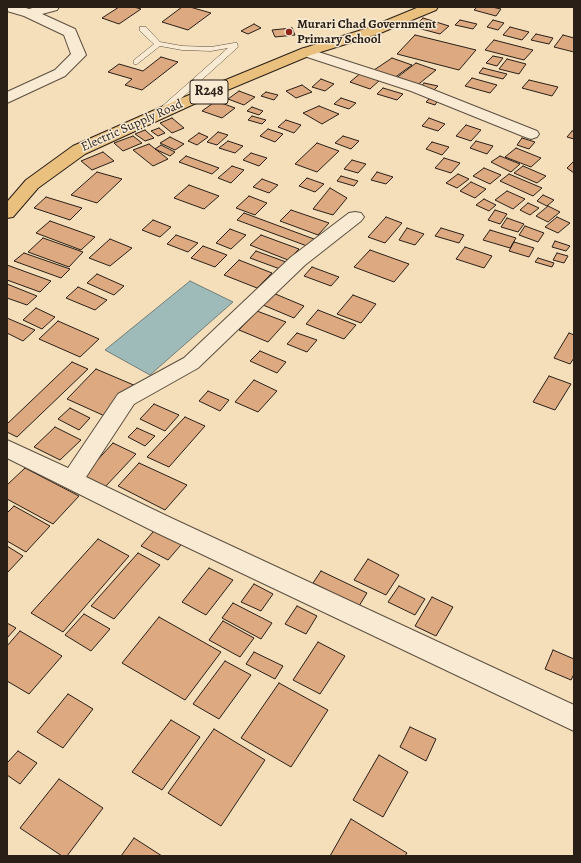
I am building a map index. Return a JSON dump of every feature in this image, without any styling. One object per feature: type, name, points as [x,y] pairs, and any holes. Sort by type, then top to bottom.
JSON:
[{"type":"main road","name":"Electric Supply Road","points":[[7,213],[32,184],[79,150],[159,114],[306,52],[373,31],[431,7]]},
{"type":"street","points":[[7,7],[29,13],[70,32],[79,55],[60,73],[7,98]]},
{"type":"street","points":[[29,13],[52,7]]},
{"type":"street","points":[[306,52],[416,88],[531,134]]},
{"type":"street","points":[[72,480],[126,399],[191,363],[298,262],[355,217]]},
{"type":"street","points":[[7,448],[168,527],[574,718]]},
{"type":"lane","points":[[143,29],[158,44],[182,48],[211,49],[231,45],[234,47],[159,114]]},
{"type":"lane","points":[[136,62],[158,44]]},
{"type":"water","points":[[190,281],[233,302],[150,375],[105,350]]},
{"type":"building","points":[[119,7],[134,7],[141,9],[119,24],[102,18]]},
{"type":"building","points":[[182,7],[190,7],[211,13],[188,30],[162,22]]},
{"type":"building","points":[[477,7],[492,7],[501,9],[496,16],[474,10]]},
{"type":"building","points":[[423,18],[449,26],[440,34],[414,27]]},
{"type":"building","points":[[460,20],[477,24],[473,29],[455,25]]},
{"type":"building","points":[[493,20],[504,23],[498,30],[487,27]]},
{"type":"building","points":[[254,24],[261,28],[248,34],[241,31]]},
{"type":"building","points":[[510,27],[529,32],[522,40],[503,35]]},
{"type":"building","points":[[292,28],[295,35],[275,37],[272,30]]},
{"type":"building","points":[[536,34],[553,38],[549,44],[531,40]]},
{"type":"building","points":[[415,35],[476,50],[459,70],[397,54]]},
{"type":"building","points":[[563,35],[574,38],[574,52],[554,47]]},
{"type":"building","points":[[494,40],[533,50],[524,60],[485,50]]},
{"type":"building","points":[[493,56],[503,58],[497,66],[486,63]]},
{"type":"building","points":[[161,57],[178,62],[142,90],[125,85],[132,79],[108,72],[119,64],[143,71]]},
{"type":"building","points":[[392,58],[412,65],[394,78],[374,70]]},
{"type":"building","points":[[507,59],[526,64],[519,74],[499,69]]},
{"type":"building","points":[[416,63],[436,70],[415,87],[395,79]]},
{"type":"building","points":[[483,68],[507,74],[503,79],[479,73]]},
{"type":"building","points":[[362,72],[381,79],[370,89],[350,82]]},
{"type":"building","points":[[472,78],[497,85],[490,93],[465,86]]},
{"type":"building","points":[[321,79],[334,84],[325,91],[312,87]]},
{"type":"building","points":[[529,80],[558,87],[552,96],[522,88]]},
{"type":"building","points":[[424,83],[438,86],[433,91],[420,88]]},
{"type":"building","points":[[302,85],[312,92],[296,98],[286,91]]},
{"type":"building","points":[[383,88],[403,94],[397,100],[377,94]]},
{"type":"building","points":[[239,91],[255,97],[244,105],[228,99]]},
{"type":"building","points":[[266,92],[278,95],[274,100],[261,96]]},
{"type":"building","points":[[341,98],[356,103],[349,109],[334,104]]},
{"type":"building","points":[[430,98],[438,100],[435,105],[426,102]]},
{"type":"building","points":[[216,101],[235,108],[222,118],[202,111]]},
{"type":"building","points":[[319,106],[339,114],[322,124],[303,113]]},
{"type":"building","points":[[252,107],[263,111],[259,115],[247,111]]},
{"type":"building","points":[[252,116],[266,120],[262,124],[248,120]]},
{"type":"building","points":[[172,118],[184,128],[172,133],[160,123]]},
{"type":"building","points":[[429,118],[445,124],[438,131],[422,126]]},
{"type":"building","points":[[286,120],[301,125],[294,133],[278,127]]},
{"type":"building","points":[[466,125],[481,130],[471,141],[456,136]]},
{"type":"building","points":[[159,128],[165,133],[158,136],[151,131]]},
{"type":"building","points":[[268,129],[283,134],[275,142],[260,136]]},
{"type":"building","points":[[145,130],[154,138],[145,141],[135,134]]},
{"type":"building","points":[[572,131],[574,131],[574,139],[567,137]]},
{"type":"building","points":[[218,132],[228,135],[217,145],[207,142]]},
{"type":"building","points":[[199,133],[208,137],[197,145],[188,141]]},
{"type":"building","points":[[133,136],[142,143],[123,151],[114,143]]},
{"type":"building","points":[[343,136],[359,141],[351,149],[335,143]]},
{"type":"building","points":[[170,137],[184,144],[175,150],[160,143]]},
{"type":"building","points":[[522,138],[535,142],[529,149],[517,145]]},
{"type":"building","points":[[228,141],[243,146],[235,153],[219,148]]},
{"type":"building","points":[[476,141],[493,146],[487,154],[470,148]]},
{"type":"building","points":[[432,142],[449,147],[442,155],[426,149]]},
{"type":"building","points":[[317,143],[339,151],[317,172],[295,164]]},
{"type":"building","points":[[149,144],[168,159],[153,166],[133,150]]},
{"type":"building","points":[[161,145],[175,152],[170,156],[155,149]]},
{"type":"building","points":[[516,148],[541,158],[531,167],[505,157]]},
{"type":"building","points":[[103,152],[114,161],[92,170],[81,161]]},
{"type":"building","points":[[251,153],[267,158],[259,166],[243,160]]},
{"type":"building","points":[[186,156],[219,168],[212,174],[179,162]]},
{"type":"building","points":[[500,156],[520,164],[511,172],[491,162]]},
{"type":"building","points":[[444,158],[460,163],[451,173],[435,168]]},
{"type":"building","points":[[352,160],[366,164],[358,173],[344,169]]},
{"type":"building","points":[[574,161],[574,173],[567,168]]},
{"type":"building","points":[[232,166],[244,170],[231,183],[218,178]]},
{"type":"building","points":[[523,166],[546,176],[537,183],[514,173]]},
{"type":"building","points":[[484,168],[501,175],[490,184],[473,176]]},
{"type":"building","points":[[97,172],[122,179],[97,203],[71,195]]},
{"type":"building","points":[[377,172],[393,177],[386,184],[371,180]]},
{"type":"building","points":[[458,174],[469,179],[457,188],[446,183]]},
{"type":"building","points":[[509,174],[542,188],[533,196],[500,181]]},
{"type":"building","points":[[341,176],[358,181],[354,186],[337,181]]},
{"type":"building","points":[[307,178],[324,184],[315,192],[299,186]]},
{"type":"building","points":[[262,179],[278,185],[269,193],[253,187]]},
{"type":"building","points":[[471,182],[486,189],[475,198],[460,191]]},
{"type":"building","points":[[189,185],[219,196],[204,209],[174,198]]},
{"type":"building","points":[[330,188],[347,198],[333,215],[313,209]]},
{"type":"building","points":[[507,191],[525,199],[513,209],[495,200]]},
{"type":"building","points":[[543,195],[554,200],[547,206],[537,201]]},
{"type":"building","points":[[249,196],[267,203],[255,215],[236,208]]},
{"type":"building","points":[[46,197],[82,208],[70,220],[34,208]]},
{"type":"building","points":[[484,199],[496,205],[489,211],[476,205]]},
{"type":"building","points":[[528,203],[539,208],[530,215],[520,210]]},
{"type":"building","points":[[548,206],[560,212],[548,222],[536,216]]},
{"type":"building","points":[[291,210],[329,223],[318,235],[280,221]]},
{"type":"building","points":[[495,210],[507,214],[500,224],[488,220]]},
{"type":"building","points":[[244,213],[314,239],[307,246],[237,220]]},
{"type":"building","points":[[386,217],[402,223],[385,243],[368,237]]},
{"type":"building","points":[[557,217],[570,223],[558,233],[545,227]]},
{"type":"building","points":[[507,218],[524,224],[518,232],[501,227]]},
{"type":"building","points":[[153,220],[171,227],[160,237],[142,230]]},
{"type":"building","points":[[50,221],[95,237],[81,250],[36,233]]},
{"type":"building","points":[[525,226],[544,233],[538,242],[519,235]]},
{"type":"building","points":[[407,228],[424,234],[415,245],[399,240]]},
{"type":"building","points":[[441,228],[464,235],[459,243],[435,236]]},
{"type":"building","points":[[230,229],[246,235],[231,249],[216,243]]},
{"type":"building","points":[[490,230],[516,238],[510,248],[483,240]]},
{"type":"building","points":[[176,235],[198,243],[188,252],[167,244]]},
{"type":"building","points":[[261,235],[299,249],[288,260],[250,245]]},
{"type":"building","points":[[43,238],[83,252],[69,267],[28,252]]},
{"type":"building","points":[[110,239],[132,248],[110,266],[89,258]]},
{"type":"building","points":[[555,241],[570,246],[566,251],[552,247]]},
{"type":"building","points":[[514,242],[534,248],[529,257],[509,251]]},
{"type":"building","points":[[203,246],[227,255],[215,267],[191,258]]},
{"type":"building","points":[[465,247],[492,256],[484,268],[456,259]]},
{"type":"building","points":[[370,250],[409,264],[394,282],[354,267]]},
{"type":"building","points":[[256,251],[286,262],[280,269],[250,258]]},
{"type":"building","points":[[24,253],[70,269],[61,278],[14,261]]},
{"type":"building","points":[[557,253],[568,256],[564,263],[553,260]]},
{"type":"building","points":[[538,258],[554,263],[552,267],[535,262]]},
{"type":"building","points":[[239,260],[272,273],[257,288],[224,275]]},
{"type":"building","points":[[7,265],[51,281],[40,292],[7,280]]},
{"type":"building","points":[[312,267],[339,277],[331,286],[304,276]]},
{"type":"building","points":[[97,274],[124,286],[114,295],[87,283]]},
{"type":"building","points":[[7,284],[37,296],[27,305],[7,298]]},
{"type":"building","points":[[78,287],[107,300],[95,310],[66,298]]},
{"type":"building","points":[[273,293],[304,306],[294,318],[263,305]]},
{"type":"building","points":[[353,295],[376,304],[361,323],[337,314]]},
{"type":"building","points":[[36,308],[55,317],[42,329],[23,320]]},
{"type":"building","points":[[318,310],[356,325],[344,339],[306,324]]},
{"type":"building","points":[[257,311],[286,322],[268,342],[239,330]]},
{"type":"building","points":[[7,318],[35,330],[23,341],[7,333]]},
{"type":"building","points":[[58,321],[99,339],[80,357],[39,339]]},
{"type":"building","points":[[297,333],[317,340],[307,352],[287,344]]},
{"type":"building","points":[[569,333],[574,335],[574,358],[570,364],[554,358]]},
{"type":"building","points":[[260,351],[286,362],[277,373],[250,361]]},
{"type":"building","points":[[72,362],[88,369],[17,437],[7,432],[7,424]]},
{"type":"building","points":[[96,369],[136,386],[107,417],[67,399]]},
{"type":"building","points":[[549,376],[571,384],[555,410],[533,402]]},
{"type":"building","points":[[254,380],[277,391],[258,412],[235,402]]},
{"type":"building","points":[[208,391],[229,400],[220,411],[199,401]]},
{"type":"building","points":[[154,404],[179,415],[165,431],[140,419]]},
{"type":"building","points":[[70,408],[90,418],[79,430],[58,419]]},
{"type":"building","points":[[185,417],[205,426],[169,467],[147,457]]},
{"type":"building","points":[[55,427],[81,440],[60,460],[34,447]]},
{"type":"building","points":[[137,428],[155,436],[145,446],[128,437]]},
{"type":"building","points":[[113,443],[136,454],[104,488],[82,477]]},
{"type":"building","points":[[139,463],[187,485],[165,510],[118,486]]},
{"type":"building","points":[[25,468],[79,496],[53,524],[7,499],[7,485]]},
{"type":"building","points":[[14,506],[50,526],[26,552],[7,541],[7,513]]},
{"type":"building","points":[[159,525],[186,539],[168,560],[141,546]]},
{"type":"building","points":[[98,539],[129,556],[63,632],[31,613]]},
{"type":"building","points":[[7,546],[23,556],[7,573]]},
{"type":"building","points":[[138,553],[160,565],[114,619],[91,606]]},
{"type":"building","points":[[368,559],[399,575],[386,595],[354,580]]},
{"type":"building","points":[[209,568],[233,580],[206,615],[182,602]]},
{"type":"building","points":[[321,571],[367,593],[359,606],[313,583]]},
{"type":"building","points":[[254,584],[273,594],[261,611],[241,602]]},
{"type":"building","points":[[399,586],[425,599],[415,615],[388,602]]},
{"type":"building","points":[[432,597],[453,607],[436,636],[415,626]]},
{"type":"building","points":[[233,603],[272,623],[261,639],[222,618]]},
{"type":"building","points":[[297,606],[317,616],[306,634],[285,624]]},
{"type":"building","points":[[84,614],[110,629],[91,651],[65,635]]},
{"type":"building","points":[[159,617],[221,652],[185,700],[122,663]]},
{"type":"building","points":[[223,621],[254,638],[240,657],[209,640]]},
{"type":"building","points":[[7,623],[16,628],[7,638]]},
{"type":"building","points":[[20,631],[62,656],[29,694],[7,681],[7,646]]},
{"type":"building","points":[[318,642],[345,656],[320,694],[293,680]]},
{"type":"building","points":[[553,650],[574,659],[574,674],[571,680],[545,669]]},
{"type":"building","points":[[254,652],[283,666],[275,679],[246,664]]},
{"type":"building","points":[[225,661],[251,675],[219,719],[193,704]]},
{"type":"building","points":[[279,683],[328,710],[291,767],[241,738]]},
{"type":"building","points":[[68,694],[93,709],[63,748],[37,732]]},
{"type":"building","points":[[171,720],[200,737],[162,790],[132,772]]},
{"type":"building","points":[[410,727],[436,739],[426,761],[400,747]]},
{"type":"building","points":[[214,729],[265,760],[221,826],[168,793]]},
{"type":"building","points":[[18,751],[37,763],[20,784],[7,775],[7,763]]},
{"type":"building","points":[[379,755],[408,772],[383,817],[353,800]]},
{"type":"building","points":[[59,779],[103,808],[67,856],[62,856],[20,828]]},
{"type":"building","points":[[351,819],[407,853],[405,856],[330,856]]},
{"type":"building","points":[[134,838],[162,856],[121,856]]},
{"type":"place","name":"Murari Chad Government Primary School","points":[[289,32]]}]
